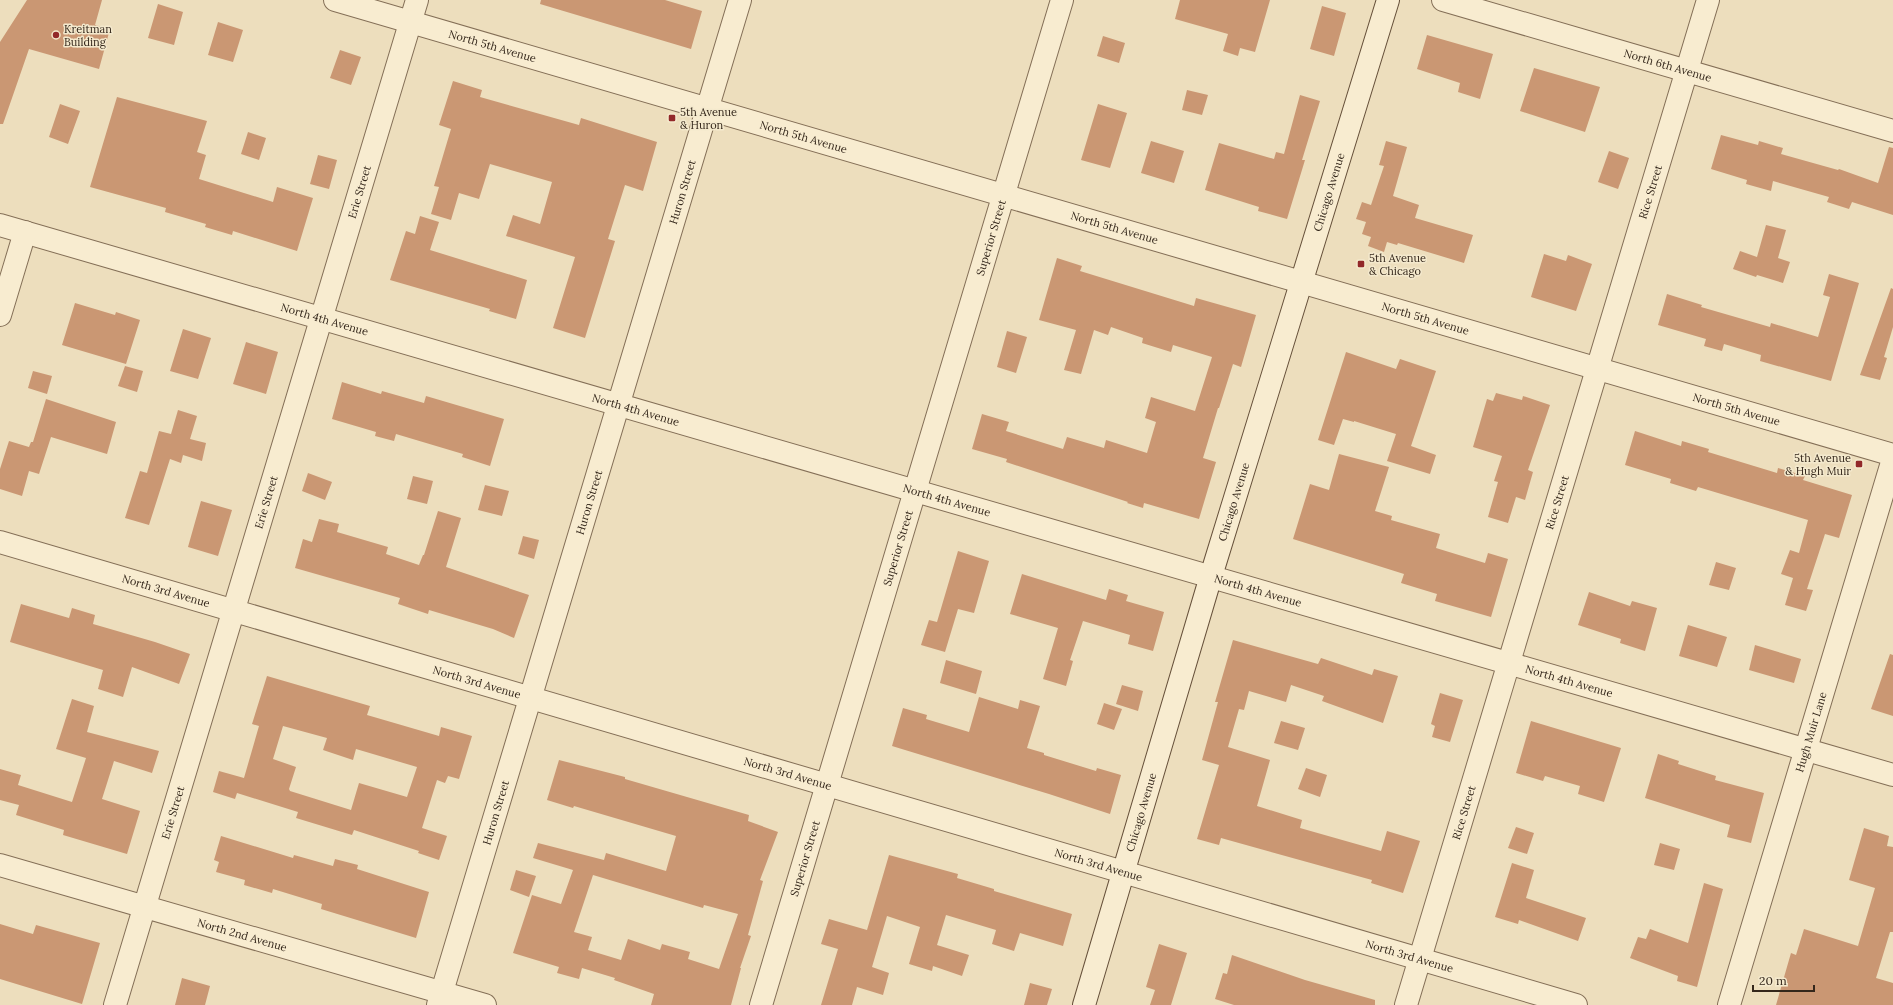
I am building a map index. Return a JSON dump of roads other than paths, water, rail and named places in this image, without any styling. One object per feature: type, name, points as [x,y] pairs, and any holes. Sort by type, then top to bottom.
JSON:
[{"type":"street","name":"North 5th Avenue","points":[[335,0],[1893,455]]},
{"type":"street","name":"Erie Street","points":[[115,1005],[417,0]]},
{"type":"street","name":"Huron Street","points":[[440,999],[740,0]]},
{"type":"street","name":"Superior Street","points":[[761,1005],[1062,0]]},
{"type":"street","name":"Chicago Avenue","points":[[1084,1005],[1125,872],[1211,576],[1388,0]]},
{"type":"street","name":"North 6th Avenue","points":[[1443,0],[1893,131]]},
{"type":"street","name":"Rice Street","points":[[1406,1005],[1708,0]]},
{"type":"street","name":"North 4th Avenue","points":[[0,225],[1893,775]]},
{"type":"street","points":[[0,314],[25,232]]},
{"type":"street","name":"Hugh Muir Lane","points":[[1729,1005],[1893,459]]},
{"type":"street","name":"North 3rd Avenue","points":[[0,542],[1576,1005]]},
{"type":"street","name":"North 2nd Avenue","points":[[0,865],[145,907],[440,999],[485,1005]]},
{"type":"place","name":"Kreitman Building","points":[[56,35]]},
{"type":"place","name":"5th Avenue & Huron","points":[[672,118]]},
{"type":"place","name":"5th Avenue & Chicago","points":[[1361,264]]},
{"type":"place","name":"5th Avenue & Hugh Muir","points":[[1859,464]]}]
